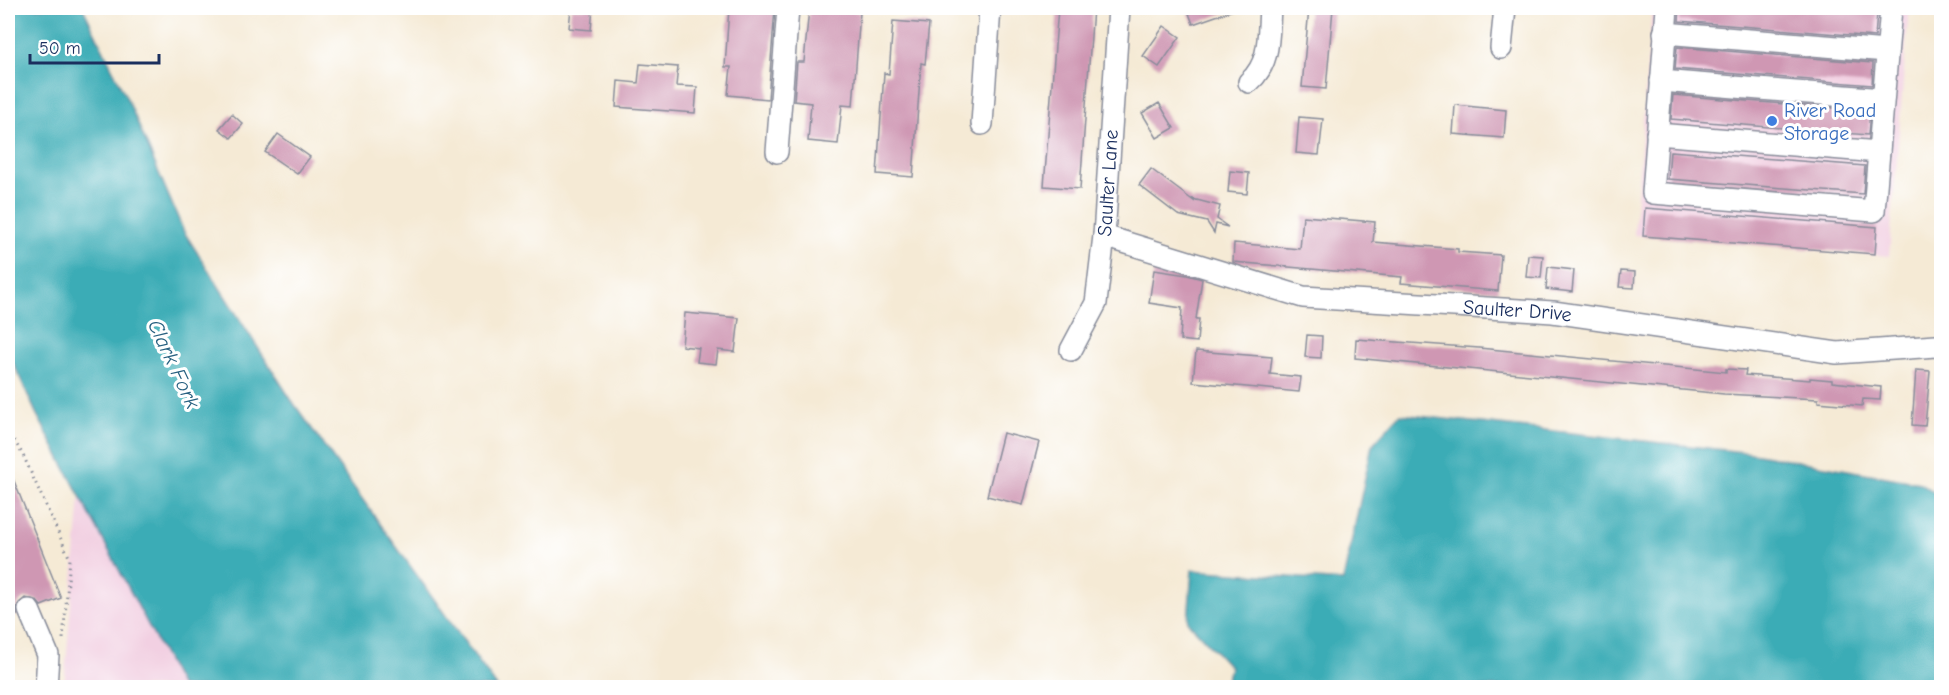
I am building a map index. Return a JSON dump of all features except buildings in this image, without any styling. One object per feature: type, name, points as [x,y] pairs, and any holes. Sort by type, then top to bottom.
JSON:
[{"type":"street","points":[[777,152],[788,8]]},
{"type":"street","points":[[982,124],[990,8]]},
{"type":"street","name":"Saulter Lane","points":[[1071,350],[1096,303],[1104,236],[1119,8]]},
{"type":"street","points":[[1249,82],[1257,76],[1265,61],[1270,8]]},
{"type":"street","points":[[1501,48],[1505,8]]},
{"type":"street","points":[[1666,8],[1653,193],[1874,211],[1891,8]]},
{"type":"street","points":[[1665,33],[1887,51]]},
{"type":"street","points":[[1661,81],[1883,99]]},
{"type":"street","points":[[1657,134],[1879,152]]},
{"type":"street","name":"Saulter Drive","points":[[1104,236],[1303,297],[1553,312],[1837,353],[1936,346]]},
{"type":"street","points":[[30,610],[48,655],[46,687]]},
{"type":"path","points":[[8,430],[23,455],[70,559],[62,641]]},
{"type":"shaded area","name":"River Road Storage","points":[[1652,8],[1909,8],[1889,256],[1634,235]]},
{"type":"shaded area","points":[[80,496],[181,687],[64,687]]},
{"type":"water","name":"Clark Fork","points":[[8,8],[83,8],[130,105],[184,232],[292,401],[497,687],[181,687],[36,413],[8,351]]},
{"type":"water","points":[[1400,414],[1752,453],[1920,483],[1941,497],[1941,687],[1225,687],[1230,667],[1188,622],[1192,570],[1343,581],[1372,445]]},
{"type":"place","name":"River Road Storage","points":[[1772,121]]}]
